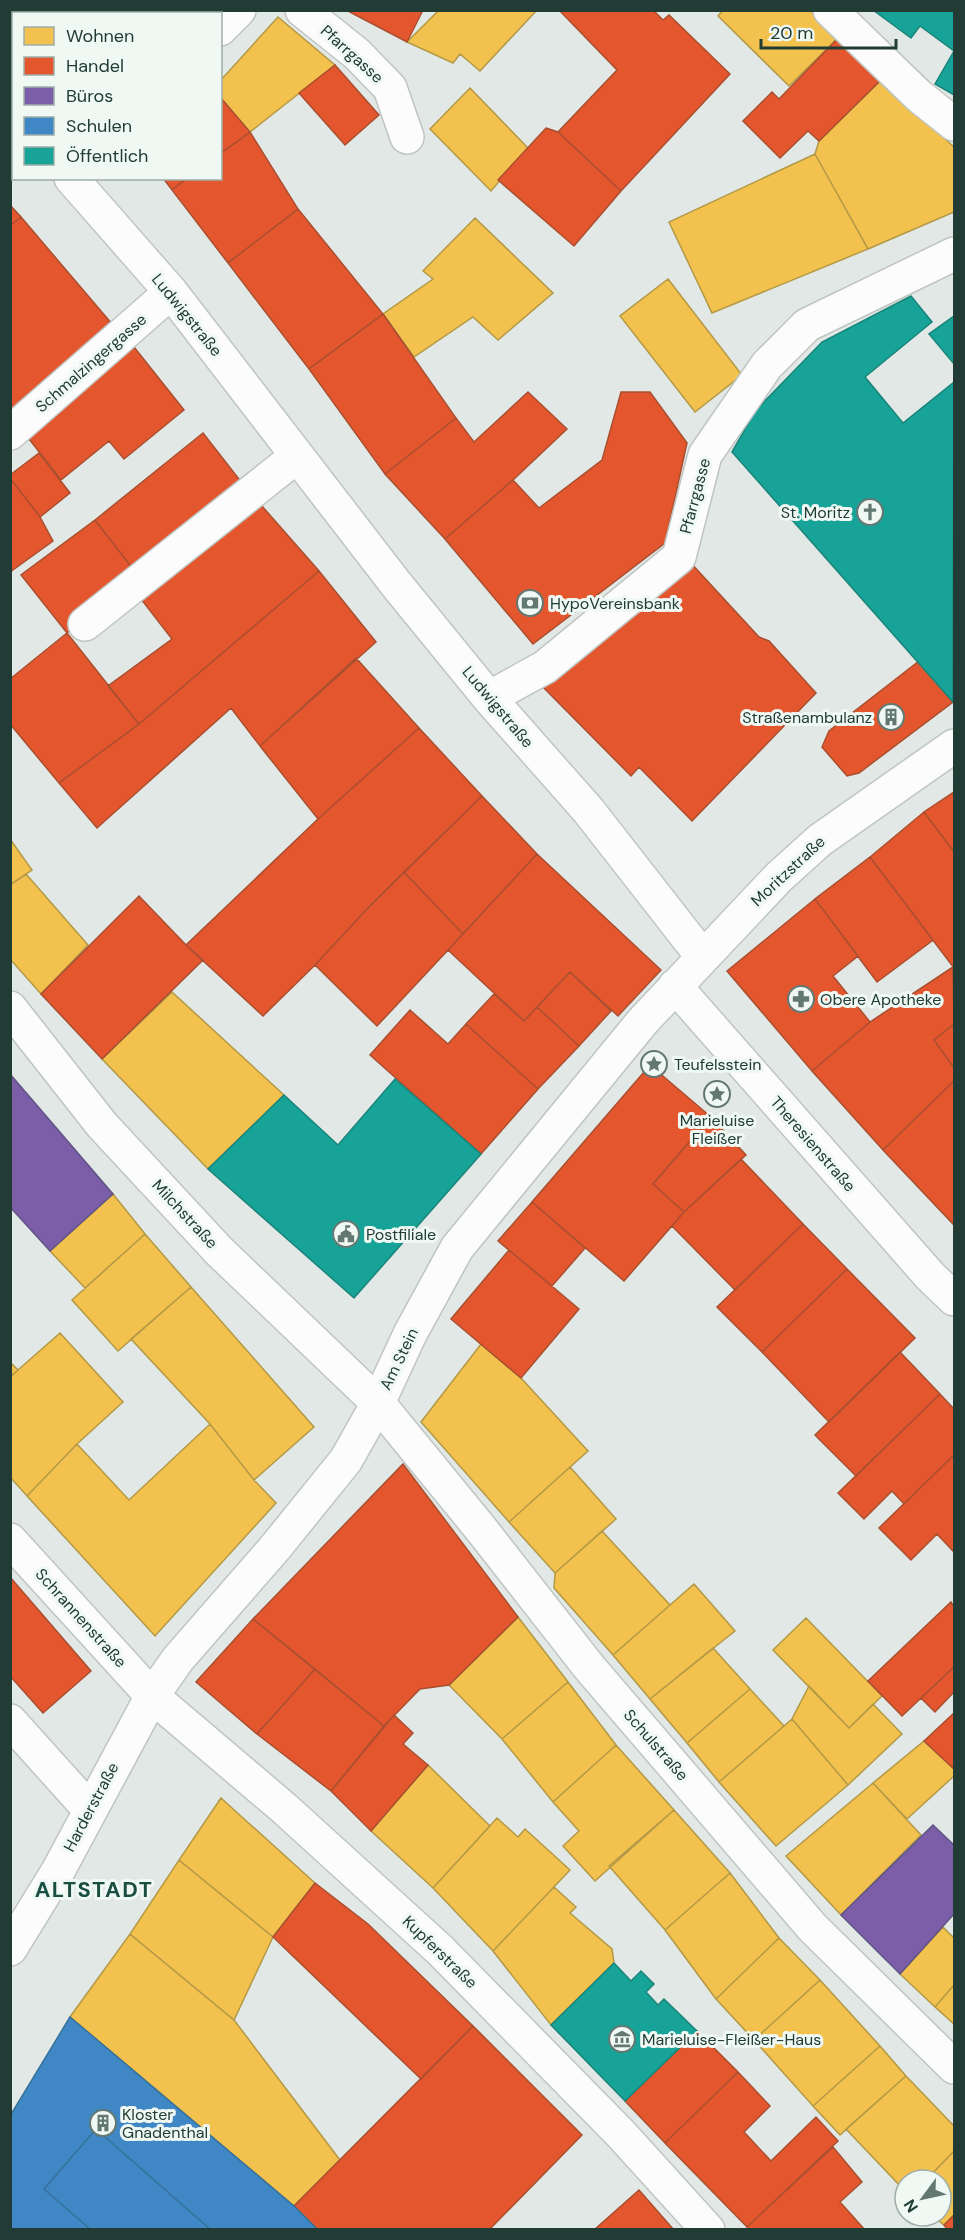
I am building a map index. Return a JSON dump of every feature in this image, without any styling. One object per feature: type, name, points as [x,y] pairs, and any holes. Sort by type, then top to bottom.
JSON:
[{"type":"street","points":[[222,27],[239,10]]},
{"type":"street","name":"Pfarrgasse","points":[[302,10],[357,54],[390,88],[407,137]]},
{"type":"street","points":[[830,10],[919,96],[954,124]]},
{"type":"street","name":"Ludwigstraße","points":[[73,180],[171,292],[396,584],[489,698],[588,810],[702,956]]},
{"type":"street","name":"Pfarrgasse","points":[[489,698],[545,667],[679,557],[705,455],[767,365],[807,325],[954,254]]},
{"type":"street","name":"Schmalzingergasse","points":[[10,434],[171,292]]},
{"type":"street","points":[[84,624],[297,456]]},
{"type":"street","name":"Moritzstraße","points":[[643,1021],[779,877],[820,840],[954,746]]},
{"type":"street","name":"Theresienstraße","points":[[675,986],[930,1276],[954,1299]]},
{"type":"street","name":"Milchstraße","points":[[10,1008],[102,1125],[219,1251],[378,1403]]},
{"type":"street","name":"Am Stein","points":[[152,1696],[178,1659],[274,1549],[346,1460],[378,1403],[410,1334],[458,1248],[643,1021]]},
{"type":"street","name":"Schulstraße","points":[[378,1403],[590,1667],[812,1928],[954,2067]]},
{"type":"street","name":"Schrannenstraße","points":[[10,1540],[152,1696]]},
{"type":"street","name":"Harderstraße","points":[[10,1949],[57,1871],[152,1696]]},
{"type":"street","name":"Kupferstraße","points":[[152,1696],[285,1809],[440,1950],[621,2134],[708,2229]]},
{"type":"street","points":[[10,1721],[90,1810]]},
{"type":"building: Wohnen","points":[[10,10],[101,10],[100,12],[12,12],[12,37],[10,36]]},
{"type":"building: Wohnen","points":[[127,10],[186,10],[184,12],[128,12]]},
{"type":"building: Wohnen","points":[[439,10],[537,10],[480,71],[460,54],[453,63],[407,42]]},
{"type":"building: Wohnen","points":[[723,10],[810,10],[838,38],[789,86],[718,16]]},
{"type":"building: Wohnen","points":[[278,17],[335,65],[250,132],[222,99],[222,79]]},
{"type":"building: Wohnen","points":[[881,80],[954,147],[954,212],[868,249],[815,154],[819,141]]},
{"type":"building: Wohnen","points":[[470,88],[528,148],[491,191],[430,129]]},
{"type":"building: Wohnen","points":[[815,154],[868,249],[712,313],[669,222]]},
{"type":"building: Wohnen","points":[[475,218],[553,293],[498,340],[473,317],[414,357],[383,314],[433,279],[423,271]]},
{"type":"building: Wohnen","points":[[668,279],[742,375],[695,412],[620,316]]},
{"type":"building: Wohnen","points":[[10,839],[32,870],[10,885]]},
{"type":"building: Wohnen","points":[[26,874],[88,945],[41,994],[10,959],[10,885]]},
{"type":"building: Wohnen","points":[[172,992],[284,1095],[208,1169],[102,1059]]},
{"type":"building: Wohnen","points":[[113,1194],[145,1234],[85,1288],[50,1251]]},
{"type":"building: Wohnen","points":[[145,1234],[191,1287],[118,1351],[72,1300]]},
{"type":"building: Wohnen","points":[[191,1287],[314,1427],[254,1480],[210,1424],[131,1339]]},
{"type":"building: Wohnen","points":[[60,1333],[123,1402],[77,1444],[27,1496],[10,1477],[10,1377]]},
{"type":"building: Wohnen","points":[[481,1344],[521,1378],[588,1451],[509,1522],[421,1422]]},
{"type":"building: Wohnen","points":[[10,1362],[18,1370],[10,1377]]},
{"type":"building: Wohnen","points":[[210,1424],[254,1480],[276,1503],[155,1636],[27,1496],[77,1444],[129,1500]]},
{"type":"building: Wohnen","points":[[570,1467],[616,1519],[555,1573],[509,1522]]},
{"type":"building: Wohnen","points":[[602,1531],[670,1605],[613,1655],[554,1588],[555,1573]]},
{"type":"building: Wohnen","points":[[694,1584],[735,1631],[650,1699],[613,1655]]},
{"type":"building: Wohnen","points":[[518,1617],[568,1682],[502,1739],[449,1685]]},
{"type":"building: Wohnen","points":[[806,1618],[882,1696],[849,1728],[773,1650]]},
{"type":"building: Wohnen","points":[[713,1648],[750,1689],[687,1743],[650,1699]]},
{"type":"building: Wohnen","points":[[568,1682],[616,1745],[553,1802],[502,1739]]},
{"type":"building: Wohnen","points":[[809,1686],[849,1728],[873,1704],[902,1734],[848,1785],[792,1719]]},
{"type":"building: Wohnen","points":[[750,1689],[784,1726],[719,1782],[687,1743]]},
{"type":"building: Wohnen","points":[[792,1719],[848,1785],[776,1846],[719,1782]]},
{"type":"building: Wohnen","points":[[924,1741],[954,1769],[954,1776],[907,1819],[873,1783]]},
{"type":"building: Wohnen","points":[[616,1745],[674,1810],[595,1881],[563,1846],[579,1831],[553,1802]]},
{"type":"building: Wohnen","points":[[428,1765],[490,1826],[433,1888],[371,1831]]},
{"type":"building: Wohnen","points":[[873,1783],[921,1835],[841,1915],[786,1856]]},
{"type":"building: Wohnen","points":[[221,1798],[315,1883],[273,1937],[179,1860]]},
{"type":"building: Wohnen","points":[[674,1810],[730,1873],[665,1930],[609,1866]]},
{"type":"building: Wohnen","points":[[497,1818],[518,1837],[525,1829],[570,1870],[493,1951],[433,1888]]},
{"type":"building: Wohnen","points":[[179,1860],[273,1937],[234,2020],[130,1934]]},
{"type":"building: Wohnen","points":[[730,1873],[779,1938],[716,1999],[665,1930]]},
{"type":"building: Wohnen","points":[[554,1887],[576,1907],[570,1913],[612,1949],[614,1963],[551,2025],[493,1951]]},
{"type":"building: Wohnen","points":[[943,1927],[954,1938],[954,1985],[935,2007],[900,1974]]},
{"type":"building: Wohnen","points":[[130,1934],[234,2020],[340,2160],[294,2206],[70,2017]]},
{"type":"building: Wohnen","points":[[779,1938],[820,1980],[754,2040],[716,1999]]},
{"type":"building: Wohnen","points":[[820,1980],[880,2046],[813,2106],[754,2040]]},
{"type":"building: Wohnen","points":[[954,1985],[954,2024],[935,2007]]},
{"type":"building: Wohnen","points":[[880,2046],[906,2076],[840,2135],[813,2106]]},
{"type":"building: Wohnen","points":[[906,2076],[954,2126],[954,2151],[938,2168],[893,2168],[893,2178],[846,2129]]},
{"type":"building: Wohnen","points":[[954,2151],[953,2216],[953,2168],[938,2168]]},
{"type":"building: Handel","points":[[101,10],[127,10],[128,12],[100,12]]},
{"type":"building: Handel","points":[[346,10],[423,10],[407,42]]},
{"type":"building: Handel","points":[[559,10],[653,10],[663,20],[669,15],[730,74],[621,191],[558,132],[617,70]]},
{"type":"building: Handel","points":[[838,38],[881,80],[819,141],[808,131],[780,158],[743,121],[772,92],[779,99]]},
{"type":"building: Handel","points":[[335,65],[379,115],[345,145],[299,93]]},
{"type":"building: Handel","points":[[222,99],[250,132],[222,153]]},
{"type":"building: Handel","points":[[546,128],[558,132],[621,191],[574,246],[498,180]]},
{"type":"building: Handel","points":[[250,132],[298,209],[228,263],[172,190],[184,180],[222,180],[222,153]]},
{"type":"building: Handel","points":[[164,180],[184,180],[172,190]]},
{"type":"building: Handel","points":[[10,205],[21,217],[10,226]]},
{"type":"building: Handel","points":[[298,209],[383,314],[309,369],[228,263]]},
{"type":"building: Handel","points":[[21,217],[112,324],[10,412],[10,226]]},
{"type":"building: Handel","points":[[383,314],[456,418],[385,474],[309,369]]},
{"type":"building: Handel","points":[[134,347],[184,410],[124,459],[109,441],[61,480],[26,435]]},
{"type":"building: Handel","points":[[528,392],[567,429],[445,539],[385,474],[456,418],[474,442]]},
{"type":"building: Handel","points":[[621,392],[650,392],[687,443],[665,543],[533,644],[445,539],[513,480],[539,508],[602,460]]},
{"type":"building: Handel","points":[[203,433],[246,488],[136,573],[95,520]]},
{"type":"building: Handel","points":[[39,453],[70,493],[40,517],[10,478],[10,475]]},
{"type":"building: Handel","points":[[10,478],[40,517],[53,541],[10,572]]},
{"type":"building: Handel","points":[[254,497],[319,571],[139,724],[108,686],[172,639],[134,590]]},
{"type":"building: Handel","points":[[95,520],[136,573],[67,633],[21,575]]},
{"type":"building: Handel","points":[[689,561],[759,637],[769,641],[816,693],[692,821],[639,767],[631,776],[542,686]]},
{"type":"building: Handel","points":[[319,571],[376,642],[260,746],[231,708],[97,828],[59,783],[139,724]]},
{"type":"building: Handel","points":[[67,633],[139,724],[59,783],[10,724],[10,679]]},
{"type":"building: Handel","points":[[356,658],[419,728],[318,819],[260,746]]},
{"type":"building: Handel","name":"Straßenambulanz","points":[[919,661],[953,702],[859,773],[847,776],[822,747],[829,731]]},
{"type":"building: Handel","points":[[419,728],[482,796],[263,1016],[186,945],[318,819]]},
{"type":"building: Handel","points":[[954,792],[954,852],[924,812]]},
{"type":"building: Handel","points":[[482,796],[537,854],[463,934],[404,872]]},
{"type":"building: Handel","points":[[924,812],[954,852],[954,968],[870,857]]},
{"type":"building: Handel","points":[[537,854],[661,970],[618,1016],[570,972],[524,1021],[448,950]]},
{"type":"building: Handel","points":[[870,857],[933,940],[877,982],[815,899]]},
{"type":"building: Handel","points":[[404,872],[463,934],[377,1026],[315,965]]},
{"type":"building: Handel","points":[[139,896],[203,960],[102,1059],[41,994]]},
{"type":"building: Handel","name":"Obere Apotheke","points":[[815,899],[858,956],[833,976],[870,1022],[812,1071],[727,971]]},
{"type":"building: Handel","points":[[953,967],[954,1024],[934,1040],[954,1068],[954,1081],[883,1150],[812,1071],[870,1022]]},
{"type":"building: Handel","points":[[570,972],[611,1011],[579,1046],[537,1007]]},
{"type":"building: Handel","points":[[494,994],[524,1021],[537,1007],[579,1046],[538,1089],[466,1024]]},
{"type":"building: Handel","points":[[410,1010],[448,1044],[466,1024],[538,1089],[481,1154],[370,1055]]},
{"type":"building: Handel","points":[[954,1024],[954,1068],[934,1040]]},
{"type":"building: Handel","points":[[650,1065],[711,1117],[653,1184],[684,1212],[624,1281],[532,1202]]},
{"type":"building: Handel","points":[[954,1081],[954,1225],[883,1150]]},
{"type":"building: Handel","points":[[711,1117],[746,1155],[684,1212],[653,1184]]},
{"type":"building: Handel","points":[[741,1159],[803,1224],[735,1290],[672,1226]]},
{"type":"building: Handel","points":[[532,1202],[585,1248],[552,1286],[498,1241]]},
{"type":"building: Handel","points":[[803,1224],[847,1269],[762,1352],[717,1307]]},
{"type":"building: Handel","points":[[509,1250],[579,1309],[521,1378],[451,1319]]},
{"type":"building: Handel","points":[[847,1269],[915,1338],[829,1422],[762,1352]]},
{"type":"building: Handel","points":[[900,1352],[940,1394],[856,1476],[815,1435]]},
{"type":"building: Handel","points":[[940,1394],[954,1409],[954,1455],[904,1504],[892,1491],[864,1519],[838,1493]]},
{"type":"building: Handel","points":[[954,1455],[954,1552],[937,1534],[911,1560],[879,1528]]},
{"type":"building: Handel","points":[[403,1464],[518,1617],[449,1685],[420,1689],[384,1726],[253,1619]]},
{"type":"building: Handel","points":[[10,1577],[91,1671],[43,1713],[10,1676]]},
{"type":"building: Handel","points":[[951,1602],[954,1607],[954,1667],[902,1716],[868,1681]]},
{"type":"building: Handel","points":[[253,1619],[315,1669],[257,1734],[196,1682]]},
{"type":"building: Handel","points":[[954,1667],[954,1692],[935,1712],[921,1698]]},
{"type":"building: Handel","points":[[315,1669],[384,1726],[331,1791],[257,1734]]},
{"type":"building: Handel","points":[[954,1713],[954,1769],[924,1741]]},
{"type":"building: Handel","points":[[394,1715],[413,1733],[403,1744],[428,1765],[371,1831],[331,1791]]},
{"type":"building: Handel","points":[[315,1883],[368,1924],[473,2026],[421,2079],[273,1937]]},
{"type":"building: Handel","points":[[473,2026],[582,2135],[489,2230],[318,2230],[294,2206]]},
{"type":"building: Handel","points":[[697,2031],[738,2072],[665,2143],[625,2101]]},
{"type":"building: Handel","points":[[738,2072],[770,2106],[744,2132],[771,2161],[816,2117],[838,2141],[747,2227],[665,2143]]},
{"type":"building: Handel","points":[[833,2147],[862,2182],[840,2202],[865,2230],[749,2230],[747,2227]]},
{"type":"building: Handel","points":[[639,2190],[674,2230],[594,2230]]},
{"type":"building: Handel","points":[[953,2216],[954,2230],[948,2230],[946,2228],[953,2228]]},
{"type":"building: Büros","points":[[10,1074],[113,1194],[50,1251],[10,1207]]},
{"type":"building: Büros","points":[[933,1825],[954,1845],[954,1914],[900,1974],[841,1915]]},
{"type":"building: Schulen","name":"Kloster Gnadenthal","points":[[70,2017],[294,2206],[318,2230],[211,2230],[96,2129],[44,2189],[91,2230],[10,2230],[10,2116]]},
{"type":"building: Schulen","name":"Kloster Gnadenthal","points":[[70,2017],[294,2206],[318,2230],[10,2230],[10,2116]]},
{"type":"building: Öffentlich","points":[[873,10],[954,10],[954,51],[920,26],[911,38]]},
{"type":"building: Öffentlich","points":[[954,51],[954,95],[935,84]]},
{"type":"building: Öffentlich","name":"St. Moritz","points":[[911,296],[932,322],[865,377],[903,423],[953,383],[954,385],[953,702],[732,452],[756,410],[822,342]]},
{"type":"building: Öffentlich","points":[[954,316],[954,364],[929,334]]},
{"type":"building: Öffentlich","name":"Postfiliale","points":[[395,1079],[481,1154],[354,1298],[208,1169],[284,1095],[338,1145]]},
{"type":"building: Öffentlich","points":[[614,1963],[631,1981],[641,1971],[654,1984],[646,1992],[658,2005],[664,1999],[697,2031],[625,2101],[551,2025]]},
{"type":"place","name":"St. Moritz","points":[[870,512]]},
{"type":"place","name":"HypoVereinsbank","points":[[530,603]]},
{"type":"place","name":"Straßenambulanz","points":[[891,717]]},
{"type":"place","name":"Obere Apotheke","points":[[801,999]]},
{"type":"place","name":"Teufelsstein","points":[[654,1064]]},
{"type":"place","name":"Marieluise Fleißer","points":[[717,1094]]},
{"type":"place","name":"Postfiliale","points":[[346,1234]]},
{"type":"place","name":"Marieluise-Fleißer-Haus","points":[[622,2039]]},
{"type":"place","name":"Kloster Gnadenthal","points":[[103,2123]]},
{"type":"district","name":"ALTSTADT","points":[[94,1889]]}]
